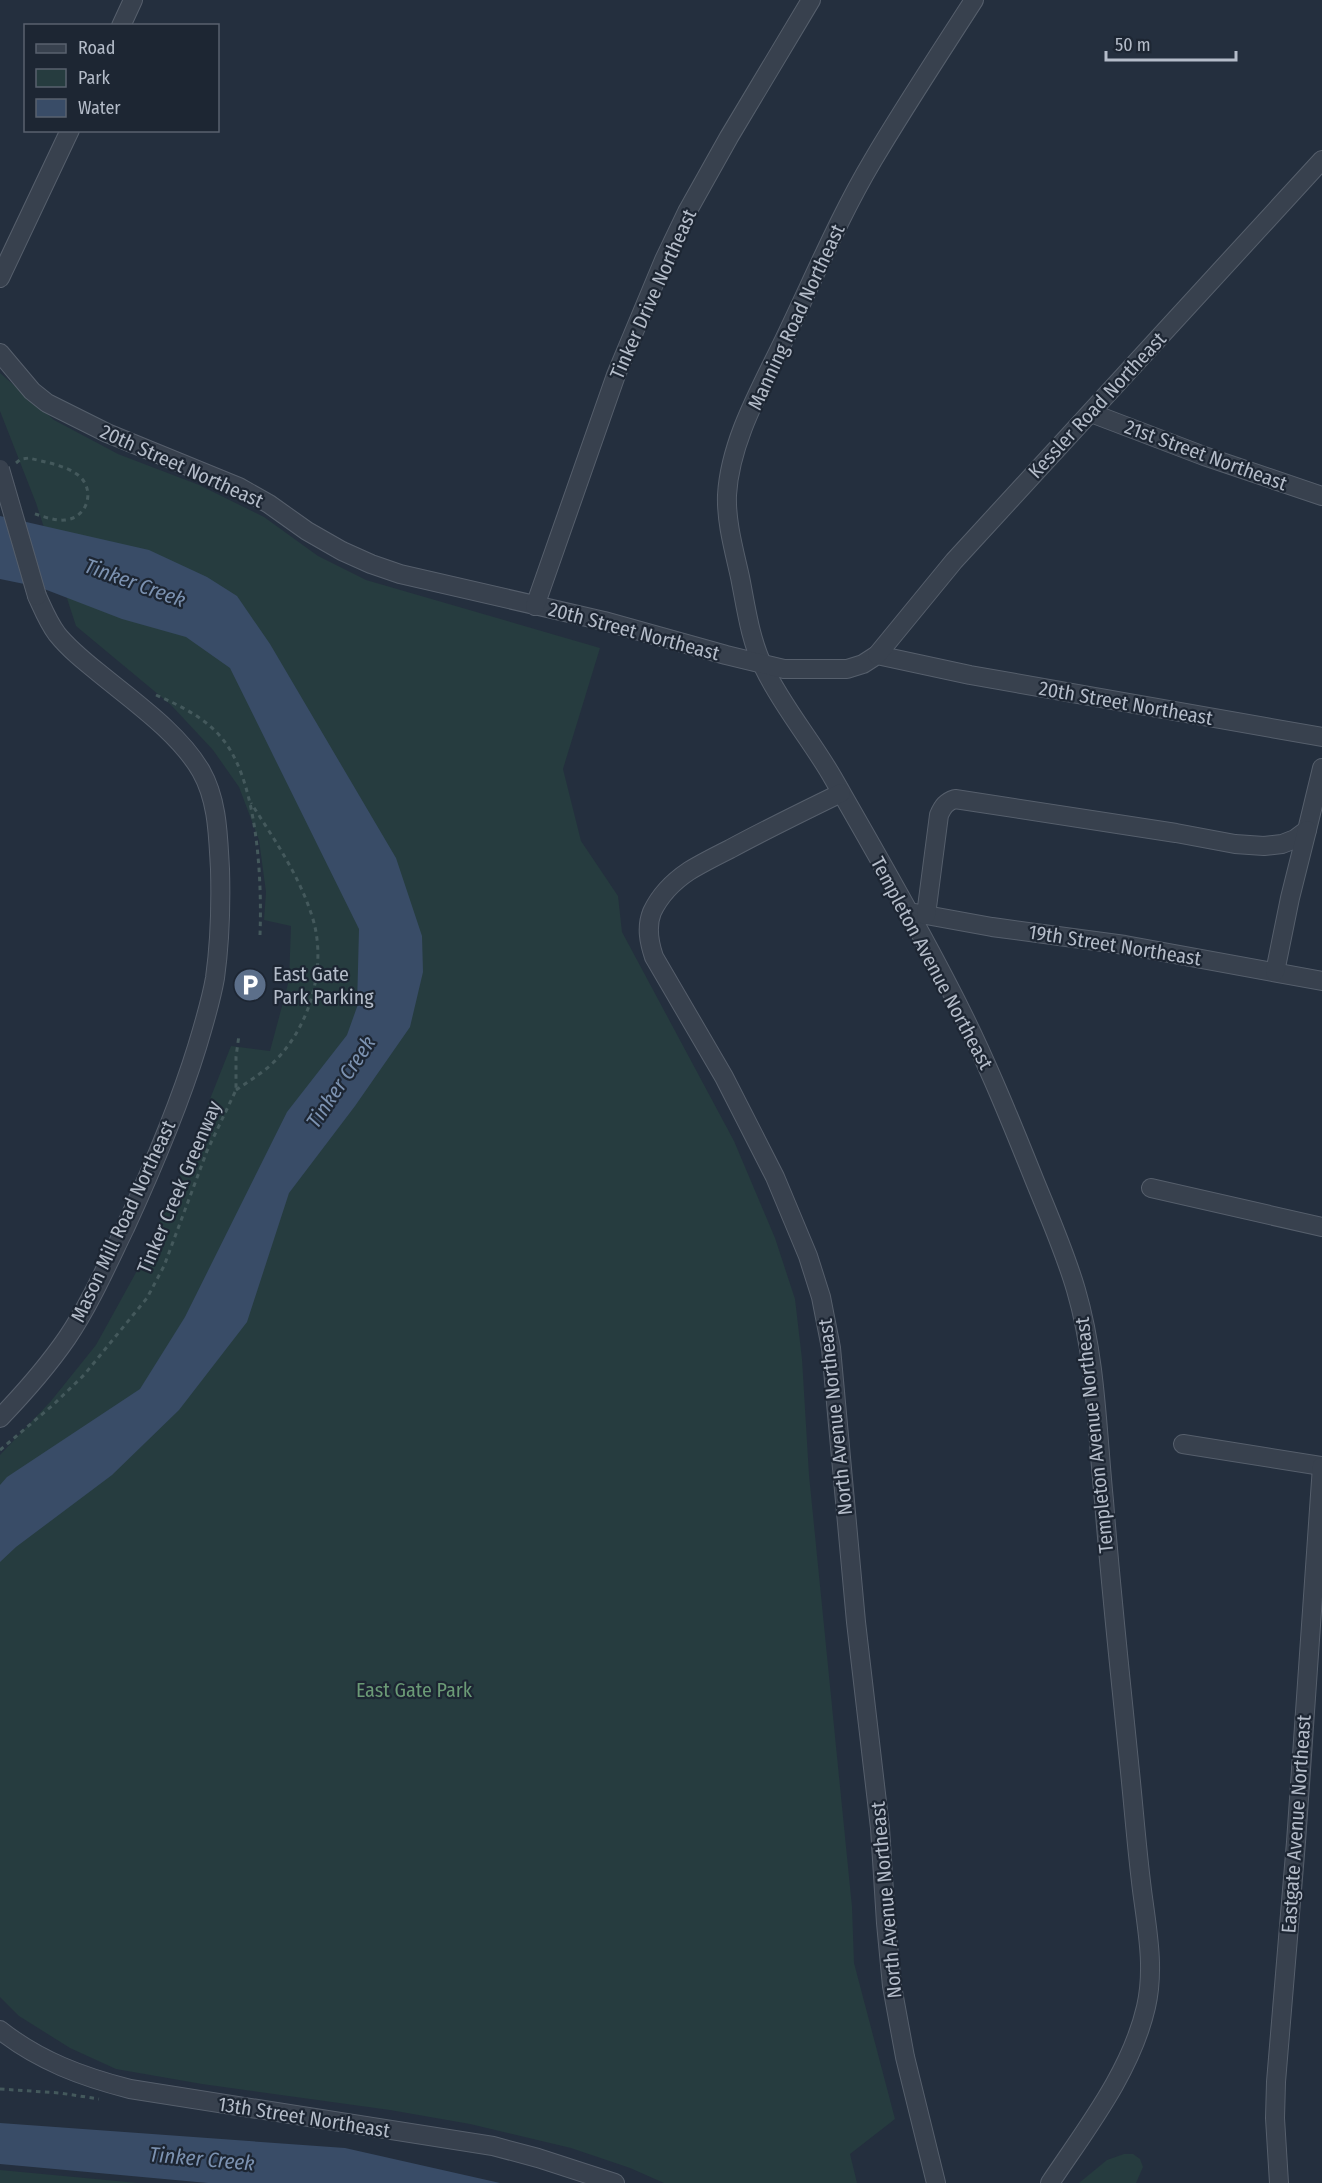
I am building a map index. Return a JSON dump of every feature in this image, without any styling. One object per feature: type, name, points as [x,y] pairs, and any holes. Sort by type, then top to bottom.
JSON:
[{"type":"street","points":[[122,24],[133,0]]},
{"type":"street","name":"Tinker Drive Northeast","points":[[535,606],[616,375],[664,260],[729,137],[811,0]]},
{"type":"street","name":"Manning Road Northeast","points":[[761,663],[750,625],[729,524],[727,498],[729,473],[741,435],[850,201],[872,161],[974,0]]},
{"type":"street","points":[[0,278],[69,132]]},
{"type":"street","name":"Kessler Road Northeast","points":[[877,655],[954,561],[1322,160]]},
{"type":"street","name":"20th Street Northeast","points":[[0,353],[32,391],[47,403],[107,433],[239,487],[342,551],[400,574],[604,621],[784,669],[847,669],[863,664],[877,655],[969,675],[1322,737]]},
{"type":"street","name":"21st Street Northeast","points":[[1091,413],[1204,456],[1322,496]]},
{"type":"street","name":"Mason Mill Road Northeast","points":[[0,1418],[51,1361],[69,1335],[105,1269],[139,1198],[190,1072],[208,1008],[219,939],[220,896],[218,830],[208,785],[201,770],[170,733],[74,652],[46,617],[37,596],[7,469]]},
{"type":"street","name":"Templeton Avenue Northeast","points":[[761,663],[773,686],[841,793],[973,1034],[1015,1129],[1065,1257],[1077,1292],[1086,1335],[1095,1399],[1111,1592],[1150,1953],[1150,1976],[1147,2005],[1138,2032],[1119,2073],[1097,2113],[1050,2183]]},
{"type":"street","points":[[1275,972],[1290,898],[1322,768]]},
{"type":"street","name":"North Avenue Northeast","points":[[841,793],[689,871],[671,885],[651,914],[648,928],[649,943],[654,957],[724,1077],[775,1177],[808,1256],[821,1297],[831,1348],[856,1622],[880,1828],[892,1986],[905,2057],[936,2183]]},
{"type":"street","points":[[926,915],[939,815],[948,802],[955,799],[1235,844],[1264,846],[1282,844],[1295,839],[1307,830]]},
{"type":"street","name":"19th Street Northeast","points":[[907,912],[992,927],[1125,945],[1322,981]]},
{"type":"street","points":[[1151,1188],[1322,1227]]},
{"type":"street","points":[[1183,1444],[1322,1466]]},
{"type":"street","name":"Eastgate Avenue Northeast","points":[[1279,2183],[1275,2118],[1276,2082],[1296,1842],[1313,1708],[1322,1466]]},
{"type":"street","name":"13th Street Northeast","points":[[0,2030],[32,2052],[63,2068],[130,2089],[493,2146],[615,2183]]},
{"type":"path","points":[[7,469],[21,459],[28,458],[70,470],[85,482],[88,501],[76,516],[64,520],[30,513]]},
{"type":"path","name":"Tinker Creek Greenway","points":[[236,1090],[267,1068],[289,1044],[306,1013],[316,982],[318,949],[313,917],[299,885],[277,843],[249,800]]},
{"type":"path","name":"Tinker Creek Greenway","points":[[0,1450],[84,1375],[147,1298],[164,1266],[203,1161],[236,1090],[239,1035]]},
{"type":"path","points":[[0,2089],[60,2093],[98,2100],[130,2089]]},
{"type":"green space","name":"East Gate Park","points":[[0,373],[54,420],[118,454],[199,485],[264,517],[318,556],[366,580],[600,648],[563,769],[581,841],[618,896],[622,932],[734,1141],[775,1238],[795,1299],[802,1359],[809,1475],[852,1907],[854,1963],[895,2119],[850,2154],[857,2183],[664,2183],[630,2168],[571,2148],[470,2124],[116,2069],[70,2048],[19,2016],[0,1997],[0,1455],[51,1401],[96,1345],[144,1258],[172,1195],[231,1046],[270,1051],[289,980],[291,926],[264,920],[266,892],[259,840],[239,787],[213,750],[171,705],[76,626],[36,503],[0,411]]},
{"type":"green space","points":[[1124,2154],[1133,2154],[1140,2159],[1143,2167],[1136,2183],[1079,2183],[1107,2160]]},
{"type":"green space","points":[[0,2170],[138,2183],[0,2183]]},
{"type":"water","name":"Tinker Creek","points":[[0,516],[149,550],[207,577],[237,596],[270,644],[396,858],[422,936],[423,972],[410,1027],[355,1106],[289,1193],[247,1322],[179,1410],[112,1475],[16,1547],[0,1562],[0,1485],[7,1477],[140,1389],[185,1317],[287,1112],[347,1035],[357,1007],[359,929],[230,668],[186,637],[122,619],[39,587],[0,579]]},
{"type":"water","name":"Tinker Creek","points":[[0,2123],[345,2148],[500,2183],[208,2183],[0,2164]]},
{"type":"place","name":"East Gate Park Parking","points":[[250,985]]}]
